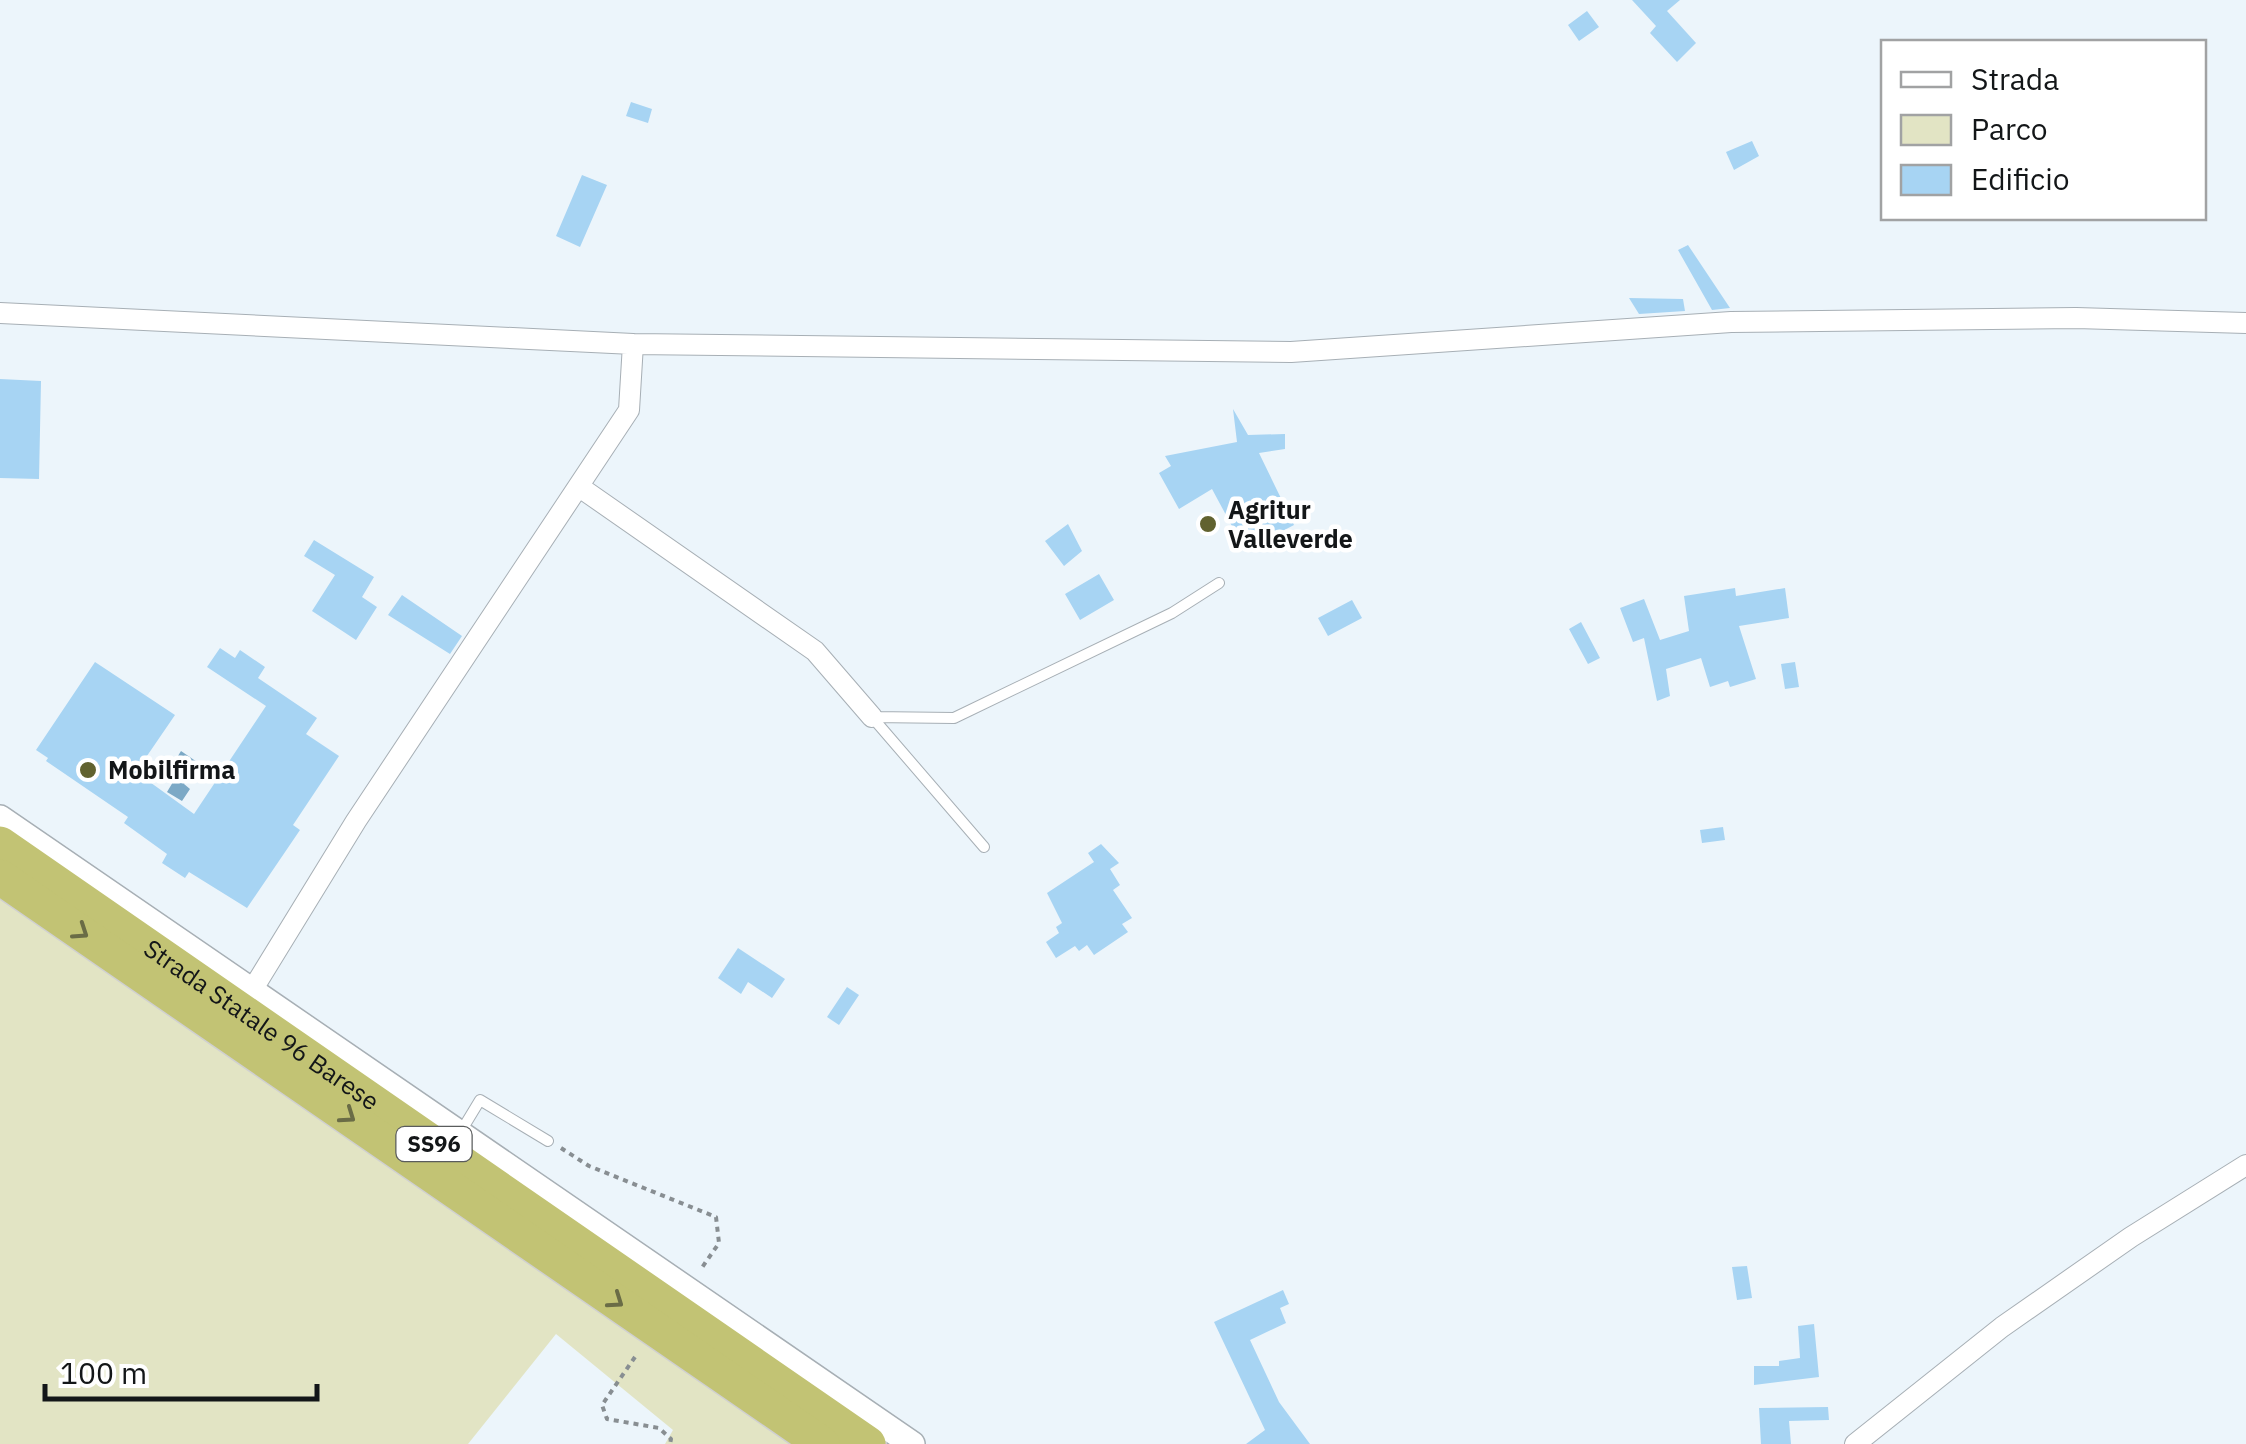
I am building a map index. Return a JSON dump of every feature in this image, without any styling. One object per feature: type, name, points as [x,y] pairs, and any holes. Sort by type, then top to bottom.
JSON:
[{"type":"highway","name":"Strada Statale 96 Barese","points":[[0,844],[868,1444]]},
{"type":"highway","name":"Strada Statale 96 Barese","points":[[0,877],[822,1444]]},
{"type":"street","points":[[0,313],[633,344],[1291,352],[1731,322],[2076,318],[2246,323]]},
{"type":"street","points":[[251,992],[356,821],[630,410],[633,344]]},
{"type":"street","points":[[580,488],[816,651],[872,717]]},
{"type":"street","points":[[0,818],[912,1444]]},
{"type":"street","points":[[1855,1444],[2002,1327],[2131,1237],[2246,1165]]},
{"type":"lane","points":[[872,717],[954,718],[1172,613],[1219,584]]},
{"type":"lane","points":[[872,717],[984,848]]},
{"type":"lane","points":[[460,1134],[480,1100],[548,1141]]},
{"type":"path","points":[[548,1141],[590,1166],[716,1218],[720,1243],[701,1269]]},
{"type":"path","points":[[634,1357],[602,1404],[608,1420],[659,1428],[671,1439],[670,1444]]},
{"type":"green space","points":[[0,888],[796,1444],[665,1444],[673,1430],[556,1334],[468,1444],[0,1444]]},
{"type":"water","points":[[181,751],[197,762],[184,784],[190,789],[182,801],[167,792],[173,782],[165,777]]},
{"type":"building","points":[[1632,0],[1680,0],[1667,11],[1696,43],[1677,62],[1650,33],[1656,26]]},
{"type":"building","points":[[1587,11],[1599,27],[1579,41],[1568,25]]},
{"type":"building","points":[[631,102],[652,109],[648,123],[626,116]]},
{"type":"building","points":[[1752,141],[1759,156],[1734,170],[1726,152]]},
{"type":"building","points":[[582,175],[607,185],[580,247],[556,236]]},
{"type":"building","points":[[1688,245],[1730,308],[1712,310],[1678,250]]},
{"type":"building","points":[[1629,298],[1683,299],[1685,311],[1639,314]]},
{"type":"building","points":[[0,379],[41,381],[39,479],[0,478]]},
{"type":"building","points":[[1233,409],[1248,435],[1285,434],[1285,449],[1259,453],[1294,525],[1252,547],[1247,537],[1240,541],[1212,489],[1179,509],[1159,473],[1171,466],[1165,456],[1237,442]]},
{"type":"building","points":[[1068,524],[1082,551],[1064,566],[1045,541]]},
{"type":"building","points":[[314,540],[374,577],[362,597],[377,607],[356,640],[312,611],[335,575],[304,556]]},
{"type":"building","points":[[1099,574],[1114,600],[1080,620],[1065,594]]},
{"type":"building","points":[[1735,588],[1736,596],[1785,588],[1789,618],[1739,626],[1756,679],[1730,687],[1728,681],[1710,687],[1701,658],[1666,669],[1670,696],[1657,701],[1644,638],[1633,642],[1620,608],[1644,599],[1660,640],[1689,631],[1684,596]]},
{"type":"building","points":[[402,595],[462,636],[450,654],[388,615]]},
{"type":"building","points":[[1352,600],[1362,618],[1328,636],[1318,618]]},
{"type":"building","points":[[1581,622],[1600,658],[1588,664],[1569,629]]},
{"type":"building","points":[[220,648],[235,658],[240,650],[265,667],[258,678],[317,718],[306,734],[339,756],[293,825],[300,830],[247,908],[189,872],[185,878],[162,863],[167,854],[124,823],[128,817],[46,761],[48,758],[36,750],[95,662],[175,715],[136,772],[194,814],[266,706],[207,667]]},
{"type":"building","points":[[1795,662],[1799,687],[1785,689],[1781,664]]},
{"type":"building","points":[[1723,827],[1725,840],[1702,843],[1700,830]]},
{"type":"building","points":[[1101,844],[1119,863],[1110,869],[1120,885],[1113,890],[1132,918],[1122,924],[1128,932],[1094,955],[1087,945],[1079,951],[1075,946],[1056,958],[1046,942],[1059,933],[1056,927],[1062,923],[1047,893],[1094,862],[1088,853]]},
{"type":"building","points":[[738,948],[785,979],[772,998],[748,982],[741,994],[718,978]]},
{"type":"building","points":[[847,987],[859,995],[839,1025],[827,1017]]},
{"type":"building","points":[[1747,1266],[1752,1298],[1737,1300],[1732,1267]]},
{"type":"building","points":[[1283,1290],[1289,1304],[1280,1308],[1286,1323],[1250,1340],[1279,1402],[1310,1444],[1246,1444],[1265,1430],[1214,1322]]},
{"type":"building","points":[[1814,1324],[1819,1377],[1754,1385],[1754,1366],[1779,1366],[1779,1361],[1800,1358],[1798,1326]]},
{"type":"building","points":[[1828,1407],[1829,1420],[1789,1421],[1791,1444],[1761,1444],[1759,1408]]},
{"type":"place","name":"Agritur Valleverde","points":[[1208,524]]},
{"type":"place","name":"Mobilfirma","points":[[88,770]]}]
